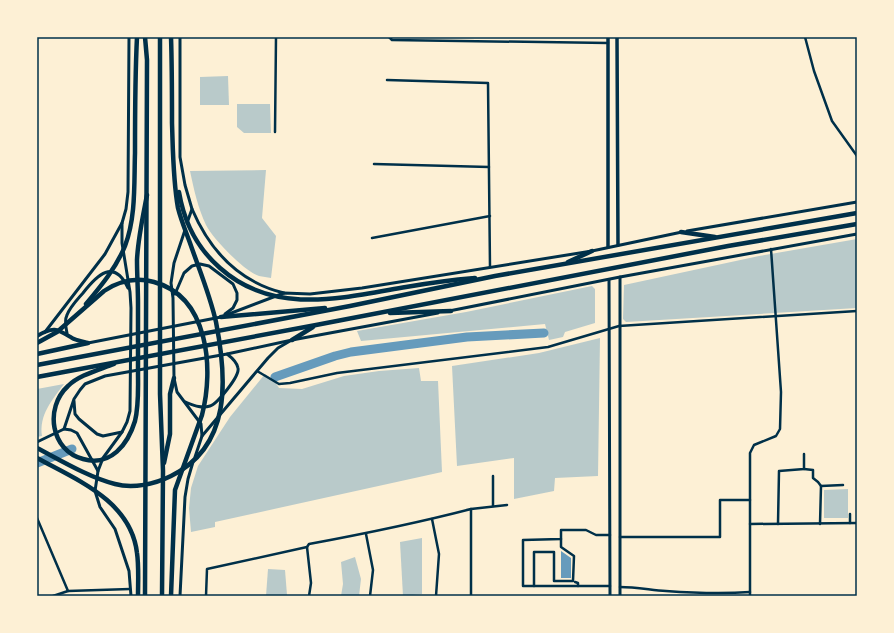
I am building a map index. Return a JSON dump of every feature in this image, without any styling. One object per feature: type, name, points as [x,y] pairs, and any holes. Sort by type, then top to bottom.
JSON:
[{"type":"highway","points":[[77,315],[110,274],[125,245],[130,229],[134,193],[137,37]]},
{"type":"highway","points":[[145,596],[148,60],[146,37]]},
{"type":"highway","points":[[160,37],[160,394],[163,471],[162,596]]},
{"type":"highway","points":[[37,448],[110,483],[138,486],[152,484],[177,473],[190,464],[206,447],[218,422],[223,397],[222,357],[216,321],[179,210],[174,180],[172,37]]},
{"type":"highway","points":[[173,159],[184,214],[192,234],[200,248],[210,259],[236,281],[266,294],[284,298],[305,300],[337,299],[441,281],[495,276]]},
{"type":"highway","points":[[124,360],[84,377],[68,386],[61,394],[53,414],[53,425],[57,437],[63,446],[73,455],[84,460],[97,460],[110,457],[126,442],[135,420],[137,409],[137,260],[139,237],[147,194]]},
{"type":"highway","points":[[37,365],[350,306],[495,276],[857,213]]},
{"type":"highway","points":[[37,377],[728,246],[857,224]]},
{"type":"highway","points":[[681,232],[721,237]]},
{"type":"highway","points":[[561,265],[592,251]]},
{"type":"highway","points":[[37,343],[57,332],[112,286],[125,281],[142,280],[159,283],[174,291],[187,304],[200,325],[207,355],[206,394],[202,415],[175,490],[171,596]]},
{"type":"highway","points":[[221,317],[350,306]]},
{"type":"highway","points":[[375,313],[451,311]]},
{"type":"highway","points":[[292,340],[316,325]]},
{"type":"highway","points":[[37,354],[88,343]]},
{"type":"highway","points":[[163,471],[170,434],[170,394],[174,378]]},
{"type":"highway","points":[[37,458],[87,485],[100,494],[120,513],[128,525],[134,539],[137,553],[138,596]]},
{"type":"main road","points":[[608,37],[608,247]]},
{"type":"main road","points":[[617,37],[618,245]]},
{"type":"main road","points":[[37,336],[55,329],[67,333],[73,339],[88,343]]},
{"type":"street","points":[[45,332],[98,264],[122,223],[126,209],[128,192],[129,37]]},
{"type":"street","points":[[180,37],[180,157],[185,185],[192,209],[210,243],[236,271],[261,286],[284,293],[310,294],[362,288],[592,251],[681,232],[857,202]]},
{"type":"street","points":[[275,132],[276,37]]},
{"type":"street","points":[[389,37],[392,40],[608,43]]},
{"type":"street","points":[[805,37],[814,71],[832,121],[857,156]]},
{"type":"street","points":[[387,80],[488,83],[490,267]]},
{"type":"street","points":[[374,164],[489,167]]},
{"type":"street","points":[[192,209],[174,263],[171,283],[173,298],[174,378],[177,392],[201,424],[202,436]]},
{"type":"street","points":[[372,238],[490,216]]},
{"type":"street","points":[[122,223],[122,243],[130,292],[131,308],[130,411],[122,432],[103,458],[98,471],[95,491],[100,507],[115,529],[129,571],[131,596]]},
{"type":"street","points":[[64,429],[74,399],[85,384],[105,376],[451,311],[620,277],[857,234]]},
{"type":"street","points":[[750,596],[750,453],[754,445],[776,436],[780,429],[780,392],[771,249]]},
{"type":"street","points":[[173,298],[184,273],[192,266],[200,264],[209,266],[232,284],[236,293],[236,300],[233,308],[221,317]]},
{"type":"street","points":[[67,333],[66,316],[95,278],[104,272],[112,272],[120,275],[125,281],[130,292]]},
{"type":"street","points":[[620,277],[620,596]]},
{"type":"street","points":[[609,280],[610,596]]},
{"type":"street","points":[[88,343],[221,317],[284,293]]},
{"type":"street","points":[[256,371],[279,384],[290,383],[359,370],[548,347],[619,326],[857,311]]},
{"type":"street","points":[[180,596],[185,497],[188,479],[202,436],[256,371],[278,348],[292,340]]},
{"type":"street","points":[[185,402],[196,406],[211,406],[233,382],[238,375],[238,367],[234,360],[227,354]]},
{"type":"street","points":[[74,399],[75,414],[91,431],[103,436],[122,432]]},
{"type":"street","points":[[37,442],[64,429],[71,430],[77,433],[98,471]]},
{"type":"street","points":[[804,454],[804,469]]},
{"type":"street","points":[[778,524],[779,471],[804,469],[813,470],[813,478],[821,486],[820,524]]},
{"type":"street","points":[[493,476],[493,506]]},
{"type":"street","points":[[821,486],[842,485]]},
{"type":"street","points":[[620,537],[720,537],[720,500],[750,500]]},
{"type":"street","points":[[206,596],[206,569],[306,547],[309,544],[366,534],[471,509],[507,505]]},
{"type":"street","points":[[471,509],[471,596]]},
{"type":"street","points":[[850,514],[850,523]]},
{"type":"street","points":[[37,518],[68,591]]},
{"type":"street","points":[[432,519],[439,554],[436,596]]},
{"type":"street","points":[[750,524],[857,523]]},
{"type":"street","points":[[534,586],[534,552],[554,552],[554,581],[573,581],[574,556],[561,547],[561,530],[586,530],[596,535],[610,535]]},
{"type":"street","points":[[366,534],[374,570],[370,596]]},
{"type":"street","points":[[558,543],[561,539]]},
{"type":"street","points":[[561,539],[523,540],[523,586],[610,586]]},
{"type":"street","points":[[306,547],[311,583],[309,596]]},
{"type":"street","points":[[575,582],[578,583],[578,586]]},
{"type":"street","points":[[620,587],[724,594],[750,592]]},
{"type":"street","points":[[53,596],[68,591],[130,589]]},
{"type":"shaded area","points":[[228,76],[229,105],[200,105],[200,77]]},
{"type":"shaded area","points":[[237,104],[270,104],[271,133],[244,133],[237,127]]},
{"type":"shaded area","points":[[266,170],[262,218],[276,236],[271,278],[259,276],[245,268],[215,238],[203,219],[190,171]]},
{"type":"shaded area","points":[[857,239],[857,308],[626,322],[623,319],[624,285],[759,256]]},
{"type":"shaded area","points":[[592,286],[595,289],[595,323],[565,332],[563,337],[549,340],[545,324],[361,341],[357,331],[466,312]]},
{"type":"shaded area","points":[[600,338],[598,476],[555,478],[554,491],[514,499],[514,458],[457,466],[452,366],[539,353]]},
{"type":"shaded area","points":[[419,368],[421,381],[438,381],[442,472],[215,522],[215,527],[191,532],[189,508],[191,488],[198,466],[230,417],[265,374],[274,380],[279,388],[302,389],[344,376],[379,371]]},
{"type":"shaded area","points":[[64,384],[47,408],[42,421],[42,436],[37,437],[37,389]]},
{"type":"shaded area","points":[[848,489],[848,518],[824,518],[824,490]]},
{"type":"shaded area","points":[[422,538],[422,594],[403,596],[400,542]]},
{"type":"shaded area","points":[[355,557],[361,579],[359,596],[341,596],[343,584],[341,562]]},
{"type":"shaded area","points":[[268,569],[285,570],[287,595],[266,596]]},
{"type":"water","points":[[561,551],[571,558],[571,578],[561,578]]},
{"type":"waterway","points":[[275,377],[351,352],[467,337],[544,333]]},
{"type":"waterway","points":[[37,463],[72,449]]}]
